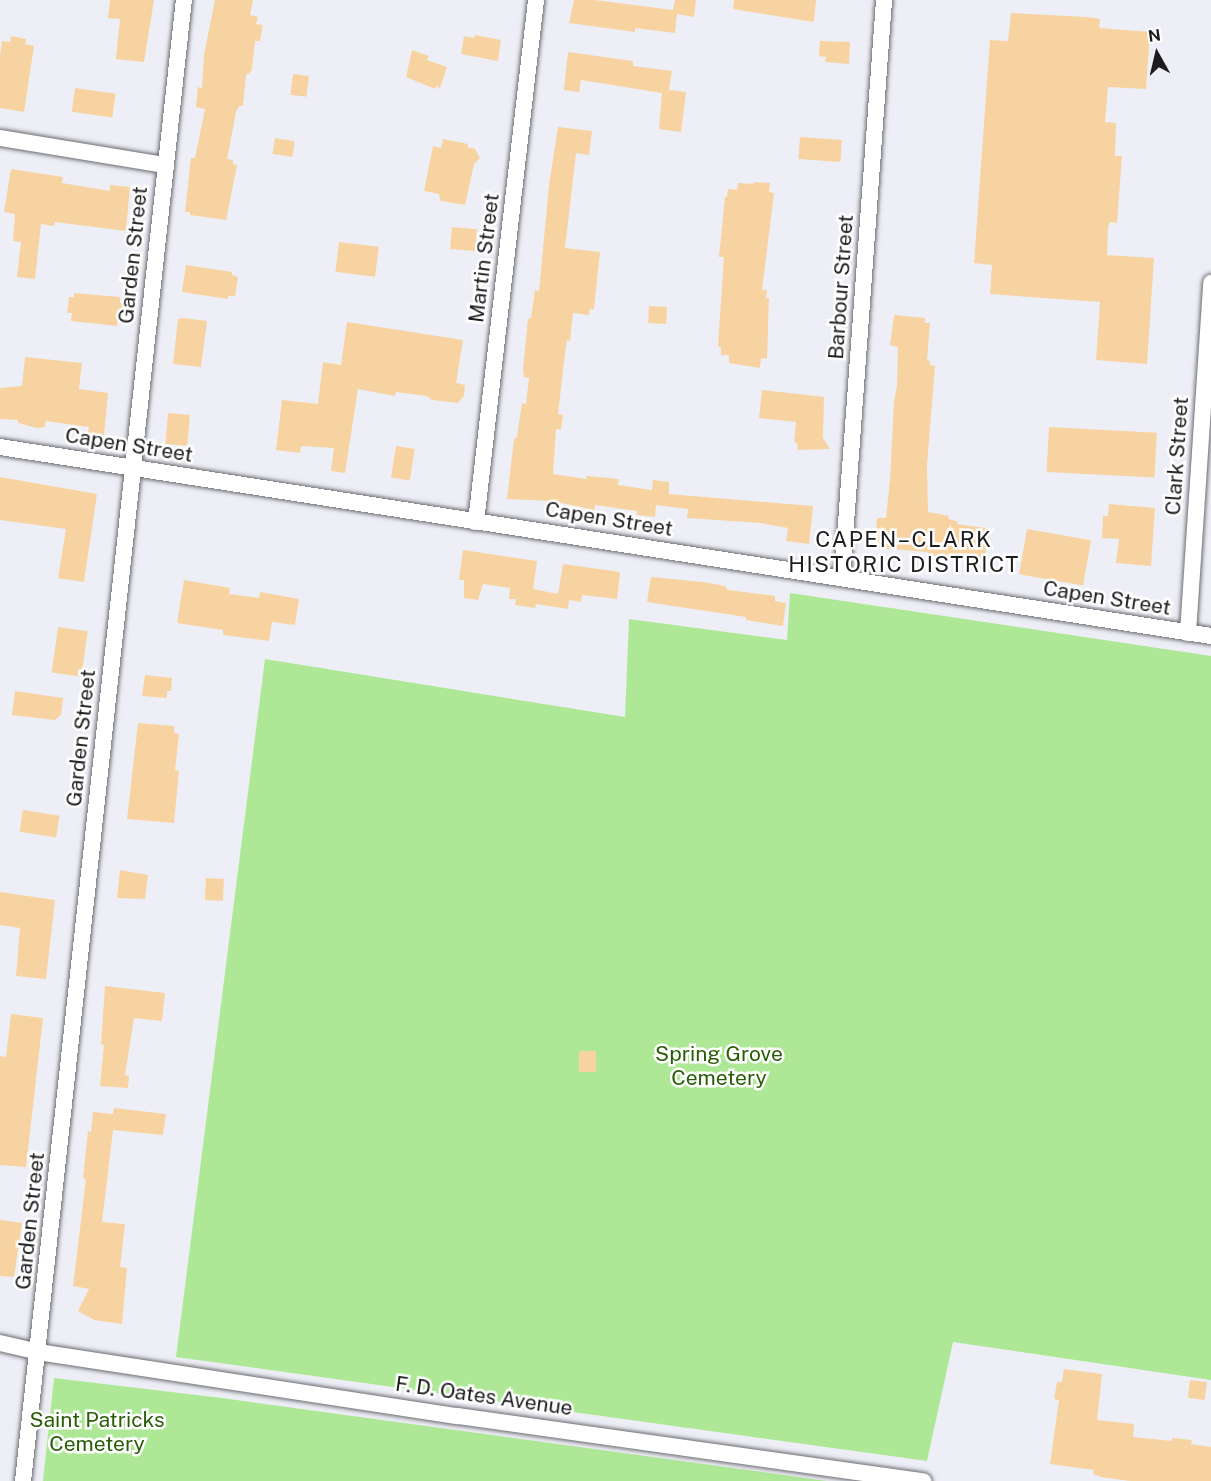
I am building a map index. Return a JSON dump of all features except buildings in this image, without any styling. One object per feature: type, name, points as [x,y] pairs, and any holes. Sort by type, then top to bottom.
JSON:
[{"type":"street","name":"Garden Street","points":[[23,1481],[184,0]]},
{"type":"street","name":"Martin Street","points":[[476,522],[536,0]]},
{"type":"street","name":"Barbour Street","points":[[842,578],[884,0]]},
{"type":"street","points":[[0,138],[165,165]]},
{"type":"street","name":"Clark Street","points":[[1188,633],[1211,283]]},
{"type":"street","name":"Capen Street","points":[[0,447],[1211,636]]},
{"type":"street","name":"F. D. Oates Avenue","points":[[0,1343],[38,1352],[458,1416],[923,1481]]},
{"type":"green space","name":"Spring Grove Cemetery","points":[[790,593],[1211,656],[1211,1380],[953,1342],[927,1461],[176,1357],[265,659],[625,717],[629,619],[787,640]]},
{"type":"green space","name":"Saint Patricks Cemetery","points":[[54,1378],[222,1398],[827,1481],[43,1481]]},
{"type":"district","name":"CAPEN–CLARK HISTORIC DISTRICT","points":[[904,552]]}]
